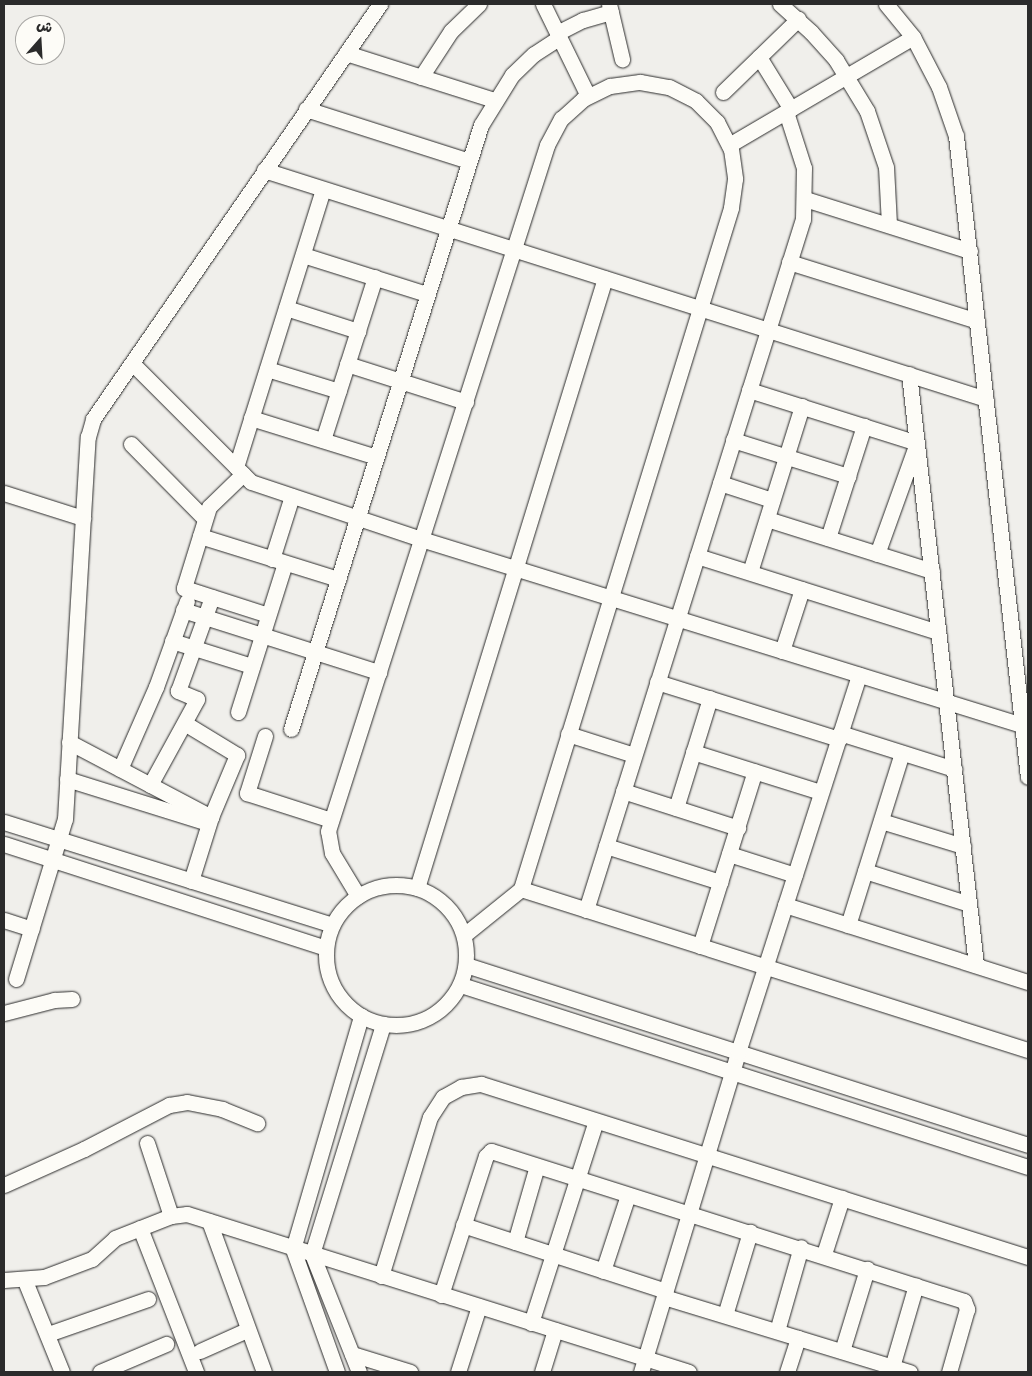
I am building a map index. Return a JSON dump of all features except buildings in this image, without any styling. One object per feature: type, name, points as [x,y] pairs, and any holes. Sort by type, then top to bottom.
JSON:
[{"type":"street","points":[[16,979],[60,840],[70,742],[88,438],[93,419],[380,4]]},
{"type":"street","points":[[421,77],[450,31],[479,4]]},
{"type":"street","points":[[543,4],[588,96]]},
{"type":"street","points":[[780,4],[798,19],[847,76],[867,111],[881,148],[888,187],[889,226]]},
{"type":"street","points":[[886,4],[913,37],[939,87],[956,136],[1028,777]]},
{"type":"street","points":[[290,729],[481,125],[494,100],[523,64],[558,35],[582,20],[610,8],[622,59]]},
{"type":"street","points":[[723,92],[798,19]]},
{"type":"street","points":[[729,146],[913,37]]},
{"type":"street","points":[[346,53],[494,100]]},
{"type":"street","points":[[586,910],[768,330],[806,199],[801,153],[789,110],[759,57]]},
{"type":"street","points":[[358,896],[332,853],[328,831],[516,250],[547,145],[561,119],[588,96],[610,86],[640,82],[670,87],[696,101],[717,122],[729,146],[736,178],[731,208],[521,889],[464,935]]},
{"type":"street","points":[[306,109],[470,161]]},
{"type":"street","points":[[264,170],[986,399]]},
{"type":"street","points":[[268,615],[184,588],[209,507],[239,471],[251,418],[323,189]]},
{"type":"street","points":[[806,199],[970,251]]},
{"type":"street","points":[[303,255],[427,294]]},
{"type":"street","points":[[789,262],[978,321]]},
{"type":"street","points":[[323,440],[375,277]]},
{"type":"street","points":[[417,888],[605,278]]},
{"type":"street","points":[[286,308],[358,331]]},
{"type":"street","points":[[132,363],[251,482],[421,539],[1022,725]]},
{"type":"street","points":[[347,364],[466,402]]},
{"type":"street","points":[[267,369],[339,391]]},
{"type":"street","points":[[909,374],[976,965]]},
{"type":"street","points":[[749,390],[917,443]]},
{"type":"street","points":[[750,572],[802,406]]},
{"type":"street","points":[[251,418],[376,457]]},
{"type":"street","points":[[828,538],[864,426]]},
{"type":"street","points":[[733,440],[848,476]]},
{"type":"street","points":[[877,554],[917,443]]},
{"type":"street","points":[[132,444],[205,519]]},
{"type":"street","points":[[720,483],[772,500]]},
{"type":"street","points":[[4,493],[83,518]]},
{"type":"street","points":[[238,712],[268,615],[292,496]]},
{"type":"street","points":[[766,519],[932,571]]},
{"type":"street","points":[[200,536],[338,579]]},
{"type":"street","points":[[697,556],[938,632]]},
{"type":"street","points":[[782,651],[802,589]]},
{"type":"street","points":[[120,769],[172,641],[190,591]]},
{"type":"street","points":[[150,785],[186,724],[197,699],[178,691],[212,598]]},
{"type":"street","points":[[183,610],[379,672]]},
{"type":"street","points":[[172,641],[252,666]]},
{"type":"street","points":[[643,1365],[738,1052],[859,675]]},
{"type":"street","points":[[657,682],[954,769]]},
{"type":"street","points":[[676,808],[710,698]]},
{"type":"street","points":[[186,724],[237,755],[210,820],[191,881]]},
{"type":"street","points":[[568,734],[634,755]]},
{"type":"street","points":[[265,736],[247,793],[332,820]]},
{"type":"street","points":[[70,742],[210,820]]},
{"type":"street","points":[[693,752],[821,792]]},
{"type":"street","points":[[848,925],[902,753]]},
{"type":"street","points":[[700,946],[755,772]]},
{"type":"street","points":[[67,779],[210,820]]},
{"type":"street","points":[[623,791],[738,828]]},
{"type":"street","points":[[881,821],[963,846]]},
{"type":"street","points":[[4,822],[332,925]]},
{"type":"street","points":[[4,844],[326,948]]},
{"type":"street","points":[[606,846],[720,882]]},
{"type":"street","points":[[729,854],[795,875]]},
{"type":"street","points":[[865,872],[969,904]]},
{"type":"street","points":[[394,885],[417,888],[443,904],[454,914],[464,935],[466,965],[461,985],[448,1004],[429,1018],[407,1025],[383,1024],[361,1016],[345,1004],[334,987],[327,968],[326,948],[332,925],[341,911],[358,896],[372,889],[394,885]]},
{"type":"street","points":[[521,889],[1028,1050]]},
{"type":"street","points":[[785,905],[1028,982]]},
{"type":"street","points":[[4,920],[32,929]]},
{"type":"street","points":[[466,965],[1028,1145]]},
{"type":"street","points":[[461,985],[732,1074],[1028,1167]]},
{"type":"street","points":[[4,1014],[54,1000],[72,999]]},
{"type":"street","points":[[336,1372],[293,1248],[361,1016]]},
{"type":"street","points":[[359,1372],[312,1254],[383,1024]]},
{"type":"street","points":[[381,1276],[430,1117],[443,1097],[461,1087],[481,1084],[1028,1257]]},
{"type":"street","points":[[4,1185],[84,1149],[169,1105],[196,1104],[222,1109],[258,1123]]},
{"type":"street","points":[[531,1323],[576,1178],[596,1121]]},
{"type":"street","points":[[147,1143],[171,1216]]},
{"type":"street","points":[[441,1295],[488,1153],[495,1152],[628,1195],[824,1254],[966,1304],[948,1372]]},
{"type":"street","points":[[515,1242],[537,1166]]},
{"type":"street","points":[[603,1270],[628,1195]]},
{"type":"street","points":[[824,1254],[842,1198]]},
{"type":"street","points":[[4,1280],[25,1281],[44,1278],[92,1258],[111,1240],[171,1216],[187,1214],[555,1330],[643,1365],[689,1372]]},
{"type":"street","points":[[209,1221],[247,1330],[264,1372]]},
{"type":"street","points":[[463,1225],[603,1270],[725,1315],[910,1372]]},
{"type":"street","points":[[140,1228],[196,1372]]},
{"type":"street","points":[[725,1315],[750,1232]]},
{"type":"street","points":[[777,1331],[801,1247]]},
{"type":"street","points":[[842,1351],[867,1269]]},
{"type":"street","points":[[25,1281],[62,1372]]},
{"type":"street","points":[[892,1367],[916,1285]]},
{"type":"street","points":[[48,1334],[148,1298]]},
{"type":"street","points":[[458,1372],[478,1306]]},
{"type":"street","points":[[200,1351],[247,1330]]},
{"type":"street","points":[[542,1372],[555,1330]]},
{"type":"street","points":[[787,1372],[798,1338]]},
{"type":"street","points":[[100,1372],[166,1344]]},
{"type":"street","points":[[352,1354],[410,1372]]}]
